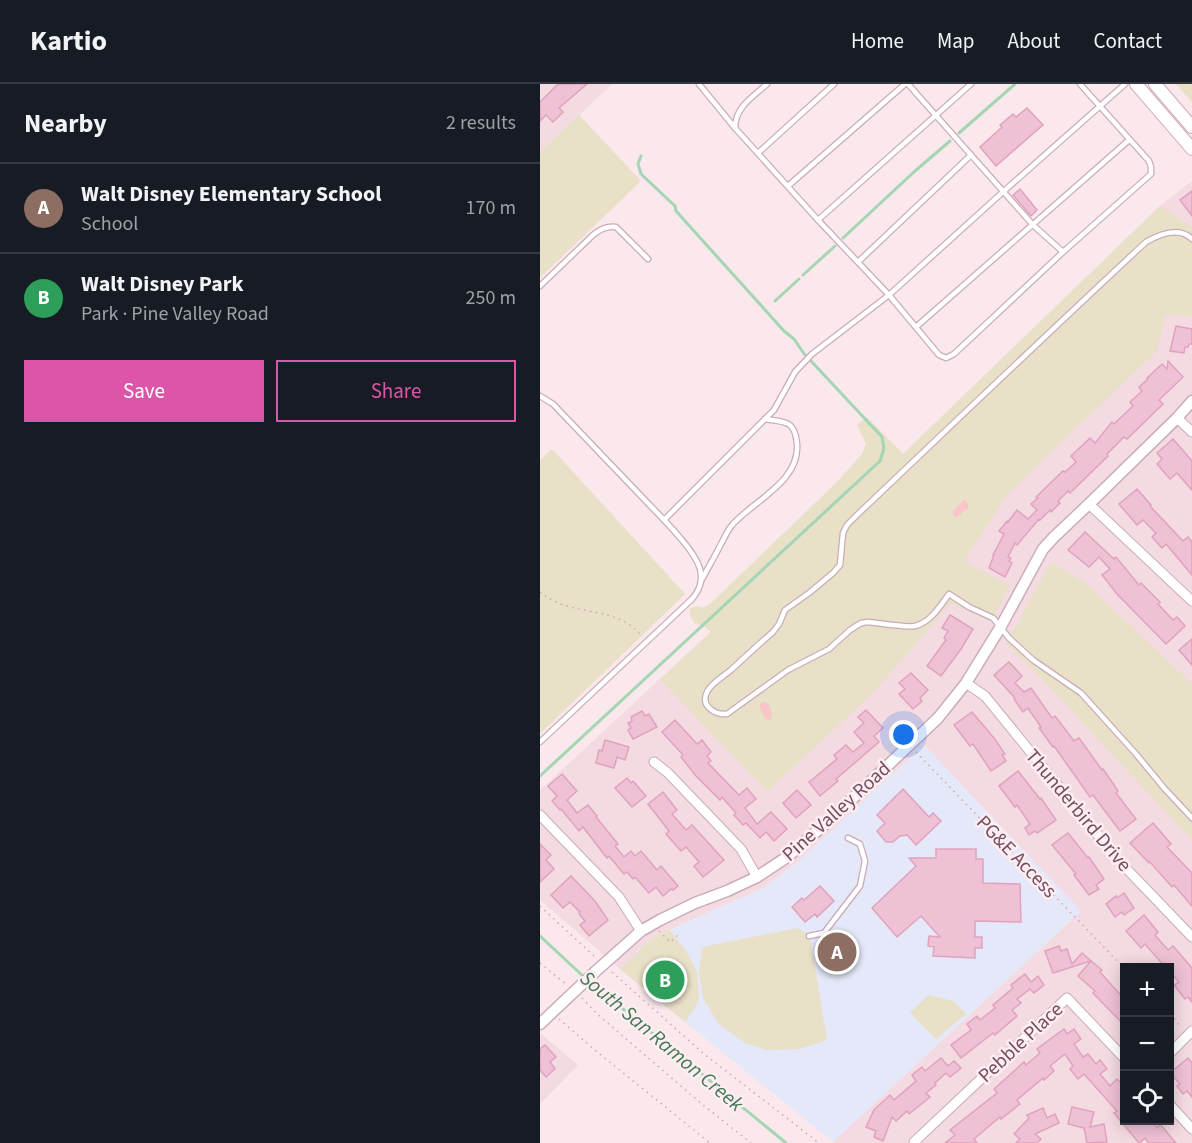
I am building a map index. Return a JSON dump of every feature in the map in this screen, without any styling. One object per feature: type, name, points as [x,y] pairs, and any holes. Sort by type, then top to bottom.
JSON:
[{"type":"main road","points":[[1136,84],[1192,149]]},
{"type":"main road","points":[[1155,84],[1192,127]]},
{"type":"street","name":"Pine Valley Road","points":[[540,1024],[641,932],[695,903],[757,877],[787,857],[938,718],[966,683],[1000,628],[1043,549],[1192,401]]},
{"type":"street","points":[[1177,418],[1192,432]]},
{"type":"street","points":[[1089,504],[1192,601]]},
{"type":"street","name":"Thunderbird Drive","points":[[966,683],[985,696],[1120,862],[1192,937]]},
{"type":"street","points":[[654,762],[668,773],[741,849],[757,877]]},
{"type":"street","points":[[540,815],[619,897],[641,932]]},
{"type":"street","name":"Pebble Place","points":[[916,1143],[914,1142],[1068,998],[1120,1053]]},
{"type":"street","points":[[1174,1049],[1191,1034]]},
{"type":"street","points":[[1174,1109],[1192,1129]]},
{"type":"lane","points":[[699,84],[735,128],[889,295],[939,355],[946,358],[954,354],[1151,174],[1149,161],[1080,84]]},
{"type":"lane","points":[[735,128],[735,119],[739,110],[766,84]]},
{"type":"lane","points":[[758,153],[834,84]]},
{"type":"lane","points":[[788,186],[906,84],[1033,225],[1063,252]]},
{"type":"lane","points":[[818,220],[971,84]]},
{"type":"lane","points":[[664,520],[774,410],[795,372],[812,354],[889,295],[1125,84]]},
{"type":"lane","points":[[916,327],[1129,140]]},
{"type":"lane","points":[[858,262],[971,155]]},
{"type":"lane","points":[[540,286],[598,231],[609,226],[616,227],[648,259]]},
{"type":"lane","points":[[1192,239],[1179,232],[1155,237],[1146,242],[1049,332],[847,525],[843,533],[840,565],[809,593],[785,610],[773,632],[710,687],[705,700],[710,710],[719,715],[727,714],[788,670],[829,649],[861,623],[914,626],[923,623],[939,609],[950,594],[969,607],[993,618],[1009,638],[1033,660],[1081,693],[1192,818]]},
{"type":"lane","points":[[540,396],[553,404],[664,520],[693,555],[700,569],[701,581]]},
{"type":"lane","points":[[540,742],[692,599],[731,525],[789,473],[796,460],[795,431],[789,424],[765,419]]},
{"type":"lane","points":[[809,936],[824,933],[860,886],[865,861],[860,844],[848,838]]},
{"type":"path","points":[[540,592],[563,605],[625,621],[637,630],[646,643]]},
{"type":"path","name":"PG&E Access","points":[[909,745],[1120,963]]},
{"type":"path","points":[[540,906],[583,947],[600,968],[704,1054],[819,1143]]},
{"type":"path","points":[[659,931],[670,942],[678,935]]},
{"type":"path","points":[[540,963],[578,988],[596,1013],[751,1143]]},
{"type":"path","points":[[552,1013],[710,1143]]},
{"type":"path","points":[[1173,1017],[1191,1034]]},
{"type":"shaded area","points":[[540,84],[612,84],[540,152]]},
{"type":"shaded area","points":[[1176,84],[1192,84],[1192,102]]},
{"type":"shaded area","points":[[579,115],[641,181],[540,278],[540,152]]},
{"type":"shaded area","points":[[1192,181],[1192,1143],[833,1142],[1081,911],[924,745],[795,864],[763,888],[655,936],[620,969],[540,900],[540,790],[903,454],[1160,206]]},
{"type":"shaded area","points":[[1160,206],[1192,227],[1192,317],[1165,314],[1157,351],[1008,494],[964,561],[1010,586],[991,622],[951,603],[873,693],[767,792],[660,679],[711,632],[704,626],[694,623],[690,615],[690,608],[698,606],[702,608],[710,604],[839,480],[862,454],[866,444],[857,425],[867,417],[903,454]]},
{"type":"shaded area","points":[[552,449],[685,594],[540,734],[540,460]]},
{"type":"shaded area","points":[[1051,562],[1087,584],[1192,684],[1192,840],[1041,678],[1006,644]]},
{"type":"shaded area","points":[[924,745],[1081,911],[833,1142],[620,969],[655,936],[763,888],[795,864]]},
{"type":"shaded area","points":[[798,928],[810,937],[827,1040],[799,1049],[766,1050],[745,1043],[718,1023],[703,998],[699,972],[702,947]]},
{"type":"shaded area","points":[[669,929],[688,954],[697,972],[699,998],[685,1022],[620,969],[655,936]]},
{"type":"shaded area","points":[[929,995],[953,1001],[966,1014],[936,1039],[910,1013]]},
{"type":"shaded area","points":[[540,1033],[578,1065],[540,1104]]},
{"type":"sand","points":[[964,500],[968,503],[968,509],[955,517],[953,511]]},
{"type":"sand","points":[[763,702],[767,703],[771,709],[770,720],[765,719],[759,705]]},
{"type":"building","points":[[558,84],[587,84],[559,108],[563,112],[553,122],[546,115],[540,121],[540,102]]},
{"type":"building","points":[[1027,108],[1043,125],[996,166],[980,147],[1013,114],[1016,117]]},
{"type":"building","points":[[1020,189],[1037,210],[1031,216],[1013,195]]},
{"type":"building","points":[[1192,191],[1192,216],[1180,200]]},
{"type":"building","points":[[1176,326],[1192,329],[1192,344],[1185,347],[1184,353],[1170,351]]},
{"type":"building","points":[[1168,361],[1183,377],[1159,400],[1163,404],[1127,439],[1124,437],[1070,493],[1068,491],[1051,512],[1050,510],[1039,519],[1017,545],[1015,543],[1008,557],[1011,558],[1009,561],[1012,563],[1005,577],[989,568],[1004,534],[999,531],[1007,521],[1017,510],[1028,519],[1037,510],[1031,504],[1038,498],[1036,497],[1076,462],[1071,456],[1090,438],[1095,443],[1112,422],[1114,424],[1133,406],[1130,402],[1142,391],[1139,387],[1162,364],[1167,369]]},
{"type":"building","points":[[1173,439],[1192,461],[1192,490],[1177,473],[1170,479],[1157,464],[1162,459],[1157,453]]},
{"type":"building","points":[[1137,489],[1183,541],[1188,537],[1192,542],[1192,575],[1166,544],[1162,548],[1152,537],[1156,533],[1143,520],[1137,525],[1119,504]]},
{"type":"building","points":[[1085,532],[1114,559],[1116,557],[1139,585],[1141,583],[1160,602],[1158,604],[1173,620],[1177,617],[1185,626],[1166,644],[1117,594],[1102,575],[1110,569],[1099,557],[1089,567],[1068,550]]},
{"type":"building","points":[[950,615],[973,629],[941,676],[927,666],[946,640],[944,638],[948,631],[942,628]]},
{"type":"building","points":[[1192,639],[1192,665],[1179,650]]},
{"type":"building","points":[[1009,662],[1022,676],[1015,683],[1024,692],[1031,688],[1052,718],[1055,716],[1074,741],[1079,738],[1118,791],[1116,793],[1136,819],[1120,831],[1093,795],[1090,797],[1039,728],[1041,727],[1028,708],[1023,712],[1015,698],[994,675]]},
{"type":"building","points":[[911,673],[928,690],[920,698],[922,701],[913,709],[899,694],[905,689],[899,683]]},
{"type":"building","points":[[866,710],[883,728],[874,736],[879,742],[820,796],[809,782],[837,759],[834,755],[846,745],[853,752],[864,743],[854,732],[864,723],[858,717]]},
{"type":"building","points":[[642,711],[645,716],[649,714],[657,727],[633,739],[628,730],[631,728],[628,723],[632,721],[631,717]]},
{"type":"building","points":[[972,712],[1005,754],[1002,755],[1006,761],[991,771],[973,744],[970,746],[954,725]]},
{"type":"building","points":[[675,720],[697,744],[702,740],[711,752],[707,756],[711,761],[708,763],[739,795],[747,788],[756,799],[745,808],[757,824],[771,812],[787,829],[774,841],[766,832],[760,838],[746,823],[743,825],[722,797],[720,800],[696,776],[681,757],[683,755],[662,732]]},
{"type":"building","points":[[605,740],[629,747],[625,760],[617,757],[614,768],[596,763],[599,750],[602,751]]},
{"type":"building","points":[[1018,771],[1056,820],[1037,833],[1035,831],[1029,835],[1025,828],[1030,824],[1017,805],[1015,807],[999,786]]},
{"type":"building","points":[[562,774],[577,791],[567,800],[577,813],[588,805],[618,844],[615,846],[624,857],[631,851],[635,856],[641,851],[657,870],[661,866],[678,886],[663,896],[656,887],[649,893],[635,877],[633,879],[627,872],[624,874],[609,856],[607,858],[583,827],[579,831],[552,801],[557,796],[548,786]]},
{"type":"building","points":[[627,778],[631,783],[633,781],[646,796],[632,807],[615,788]]},
{"type":"building","points":[[903,789],[929,817],[933,813],[941,821],[916,845],[907,835],[900,836],[893,842],[886,842],[877,831],[885,823],[877,815]]},
{"type":"building","points":[[797,790],[811,805],[796,818],[783,803]]},
{"type":"building","points":[[663,792],[677,810],[672,814],[686,830],[692,825],[724,860],[703,877],[694,866],[699,862],[686,847],[681,851],[666,834],[669,831],[648,804]]},
{"type":"building","points":[[1153,823],[1171,844],[1167,847],[1192,873],[1192,906],[1174,885],[1172,887],[1130,843]]},
{"type":"building","points":[[1068,833],[1104,879],[1096,885],[1099,889],[1089,895],[1074,875],[1076,874],[1052,845]]},
{"type":"building","points":[[540,844],[551,855],[546,860],[554,869],[540,882]]},
{"type":"building","points":[[936,849],[976,849],[976,859],[983,859],[983,883],[1020,884],[1021,922],[975,921],[975,937],[982,937],[982,948],[975,948],[975,958],[933,956],[934,947],[928,946],[929,936],[940,937],[921,916],[897,937],[872,908],[916,866],[909,858],[936,858]]},
{"type":"building","points":[[571,876],[595,901],[608,920],[589,936],[580,925],[585,921],[579,914],[580,912],[570,902],[563,908],[551,895]]},
{"type":"building","points":[[820,886],[834,901],[817,917],[815,914],[805,922],[792,907]]},
{"type":"building","points":[[1124,893],[1134,908],[1124,915],[1122,912],[1115,917],[1106,904]]},
{"type":"building","points":[[1144,915],[1158,932],[1155,935],[1168,950],[1173,946],[1192,968],[1192,1002],[1188,997],[1185,999],[1174,985],[1179,982],[1174,976],[1174,963],[1162,963],[1145,944],[1141,948],[1126,931]]},
{"type":"building","points":[[1059,946],[1061,951],[1067,949],[1072,964],[1082,953],[1091,961],[1053,973],[1045,951]]},
{"type":"building","points":[[1091,961],[1102,970],[1100,972],[1120,994],[1120,1021],[1093,993],[1095,991],[1078,976]]},
{"type":"building","points":[[1025,974],[1031,982],[1038,976],[1044,985],[1034,993],[1030,989],[1017,999],[1021,1003],[1012,1010],[1017,1016],[995,1035],[993,1033],[961,1058],[951,1045],[971,1030],[967,1024],[977,1016],[980,1020],[995,1008],[993,1005],[1013,988],[1011,985]]},
{"type":"building","points":[[1064,1029],[1067,1034],[1074,1029],[1081,1039],[1074,1044],[1083,1057],[1088,1054],[1096,1064],[1100,1060],[1107,1069],[1100,1074],[1110,1086],[1117,1079],[1120,1082],[1120,1120],[1114,1113],[1117,1111],[1084,1074],[1078,1079],[1070,1069],[1073,1066],[1065,1054],[1050,1066],[1054,1071],[1017,1100],[1020,1104],[974,1139],[977,1143],[945,1143],[955,1135],[950,1130],[997,1093],[994,1089],[1024,1062],[1026,1065],[1040,1053],[1037,1049]]},
{"type":"building","points":[[545,1045],[556,1057],[550,1062],[555,1069],[546,1077],[540,1070],[540,1049]]},
{"type":"building","points":[[941,1058],[948,1066],[954,1061],[961,1068],[950,1077],[946,1073],[926,1093],[930,1097],[909,1114],[907,1111],[896,1121],[892,1117],[883,1141],[874,1137],[876,1131],[866,1127],[874,1110],[890,1095],[894,1100],[916,1081],[912,1075],[922,1067],[925,1071]]},
{"type":"building","points":[[1188,1058],[1192,1063],[1192,1097],[1187,1091],[1183,1094],[1177,1086],[1180,1084],[1174,1077],[1174,1070]]},
{"type":"building","points":[[1072,1107],[1094,1112],[1090,1127],[1104,1124],[1107,1142],[1087,1143],[1084,1128],[1068,1124]]},
{"type":"building","points":[[1043,1108],[1047,1118],[1055,1114],[1059,1123],[1035,1134],[1041,1139],[1037,1143],[1016,1143],[1020,1139],[1014,1134],[1029,1118],[1027,1115]]},
{"type":"building","points":[[1124,1125],[1155,1125],[1157,1128],[1161,1125],[1176,1143],[1149,1143],[1145,1138],[1139,1143]]},
{"type":"waterway","points":[[959,133],[1015,84]]},
{"type":"waterway","points":[[843,238],[950,141]]},
{"type":"waterway","points":[[641,156],[638,164],[641,174],[675,206],[676,211],[784,331],[794,339],[805,355]]},
{"type":"waterway","points":[[803,275],[835,246]]},
{"type":"waterway","points":[[775,301],[799,279]]},
{"type":"waterway","points":[[540,776],[880,461],[884,448],[882,437],[811,361]]},
{"type":"waterway","name":"South San Ramon Creek","points":[[540,936],[585,978]]},
{"type":"waterway","name":"South San Ramon Creek","points":[[590,982],[786,1143]]},
{"type":"place","name":"Walt Disney Elementary School","points":[[837,952]]},
{"type":"place","name":"Walt Disney Park","points":[[665,980]]}]
